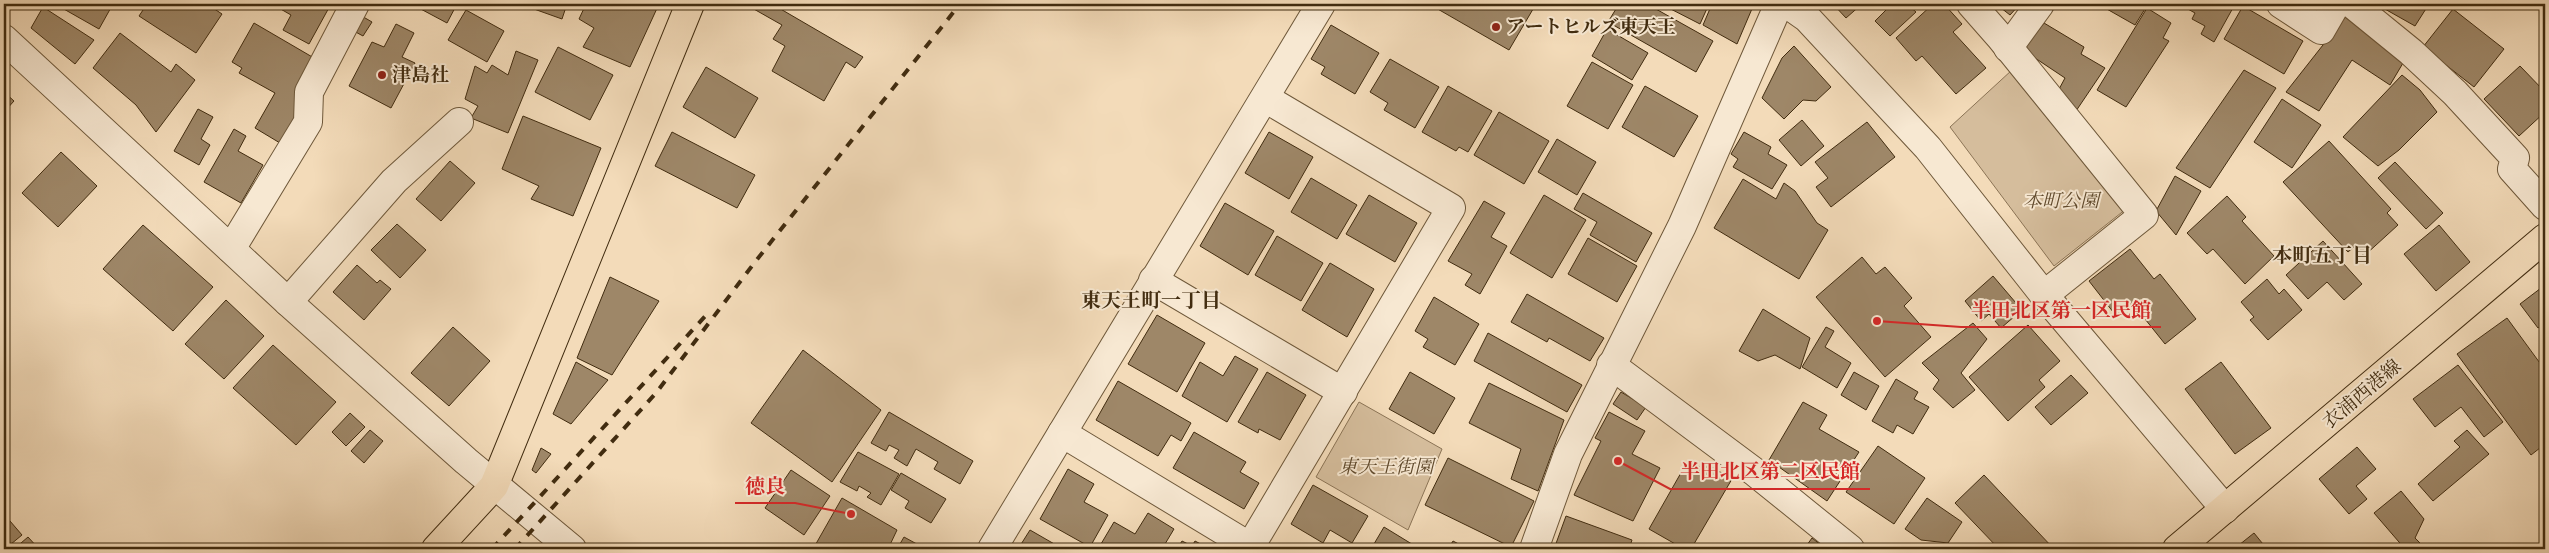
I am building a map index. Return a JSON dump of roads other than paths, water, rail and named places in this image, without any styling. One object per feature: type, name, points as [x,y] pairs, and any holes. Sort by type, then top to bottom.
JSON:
[{"type":"main road","points":[[436,549],[494,486],[690,4]]},
{"type":"main road","name":"衣浦西港線","points":[[2177,549],[2545,238]]},
{"type":"street","points":[[231,249],[308,122],[309,92],[355,4]]},
{"type":"street","points":[[992,549],[1152,280],[1321,4]]},
{"type":"street","points":[[1534,549],[1568,454],[1682,226],[1775,13],[1781,4]]},
{"type":"street","points":[[1787,4],[1807,18],[1928,148],[2044,295],[2225,509]]},
{"type":"street","points":[[1971,4],[2000,37],[2144,215],[2044,295]]},
{"type":"street","points":[[2008,48],[2040,4]]},
{"type":"street","points":[[2280,4],[2321,30],[2336,4]]},
{"type":"street","points":[[2352,4],[2411,52],[2455,92],[2515,158],[2512,169],[2545,206]]},
{"type":"street","points":[[4,40],[288,302],[494,486],[572,549]]},
{"type":"street","points":[[1062,433],[1252,548],[1452,208],[1265,98]]},
{"type":"street","points":[[288,302],[394,181],[458,122]]},
{"type":"street","points":[[1152,280],[1343,392]]},
{"type":"street","points":[[1611,365],[1756,473],[1850,549]]},
{"type":"railway","points":[[515,549],[656,393],[755,262],[960,4]]},
{"type":"railway","points":[[492,549],[709,312]]},
{"type":"place","name":"アートヒルズ東天王","points":[[1496,27]]},
{"type":"place","name":"津島社","points":[[382,75]]},
{"type":"place","name":"半田北区第一区民館","points":[[1877,321]]},
{"type":"place","name":"半田北区第二区民館","points":[[1618,461]]},
{"type":"place","name":"徳良","points":[[851,514]]},
{"type":"district","name":"本町五丁目","points":[[2322,255]]},
{"type":"district","name":"東天王町一丁目","points":[[1151,300]]},
{"type":"park label","name":"本町公園","points":[[2061,201]]},
{"type":"park label","name":"東天王街園","points":[[1386,467]]}]
